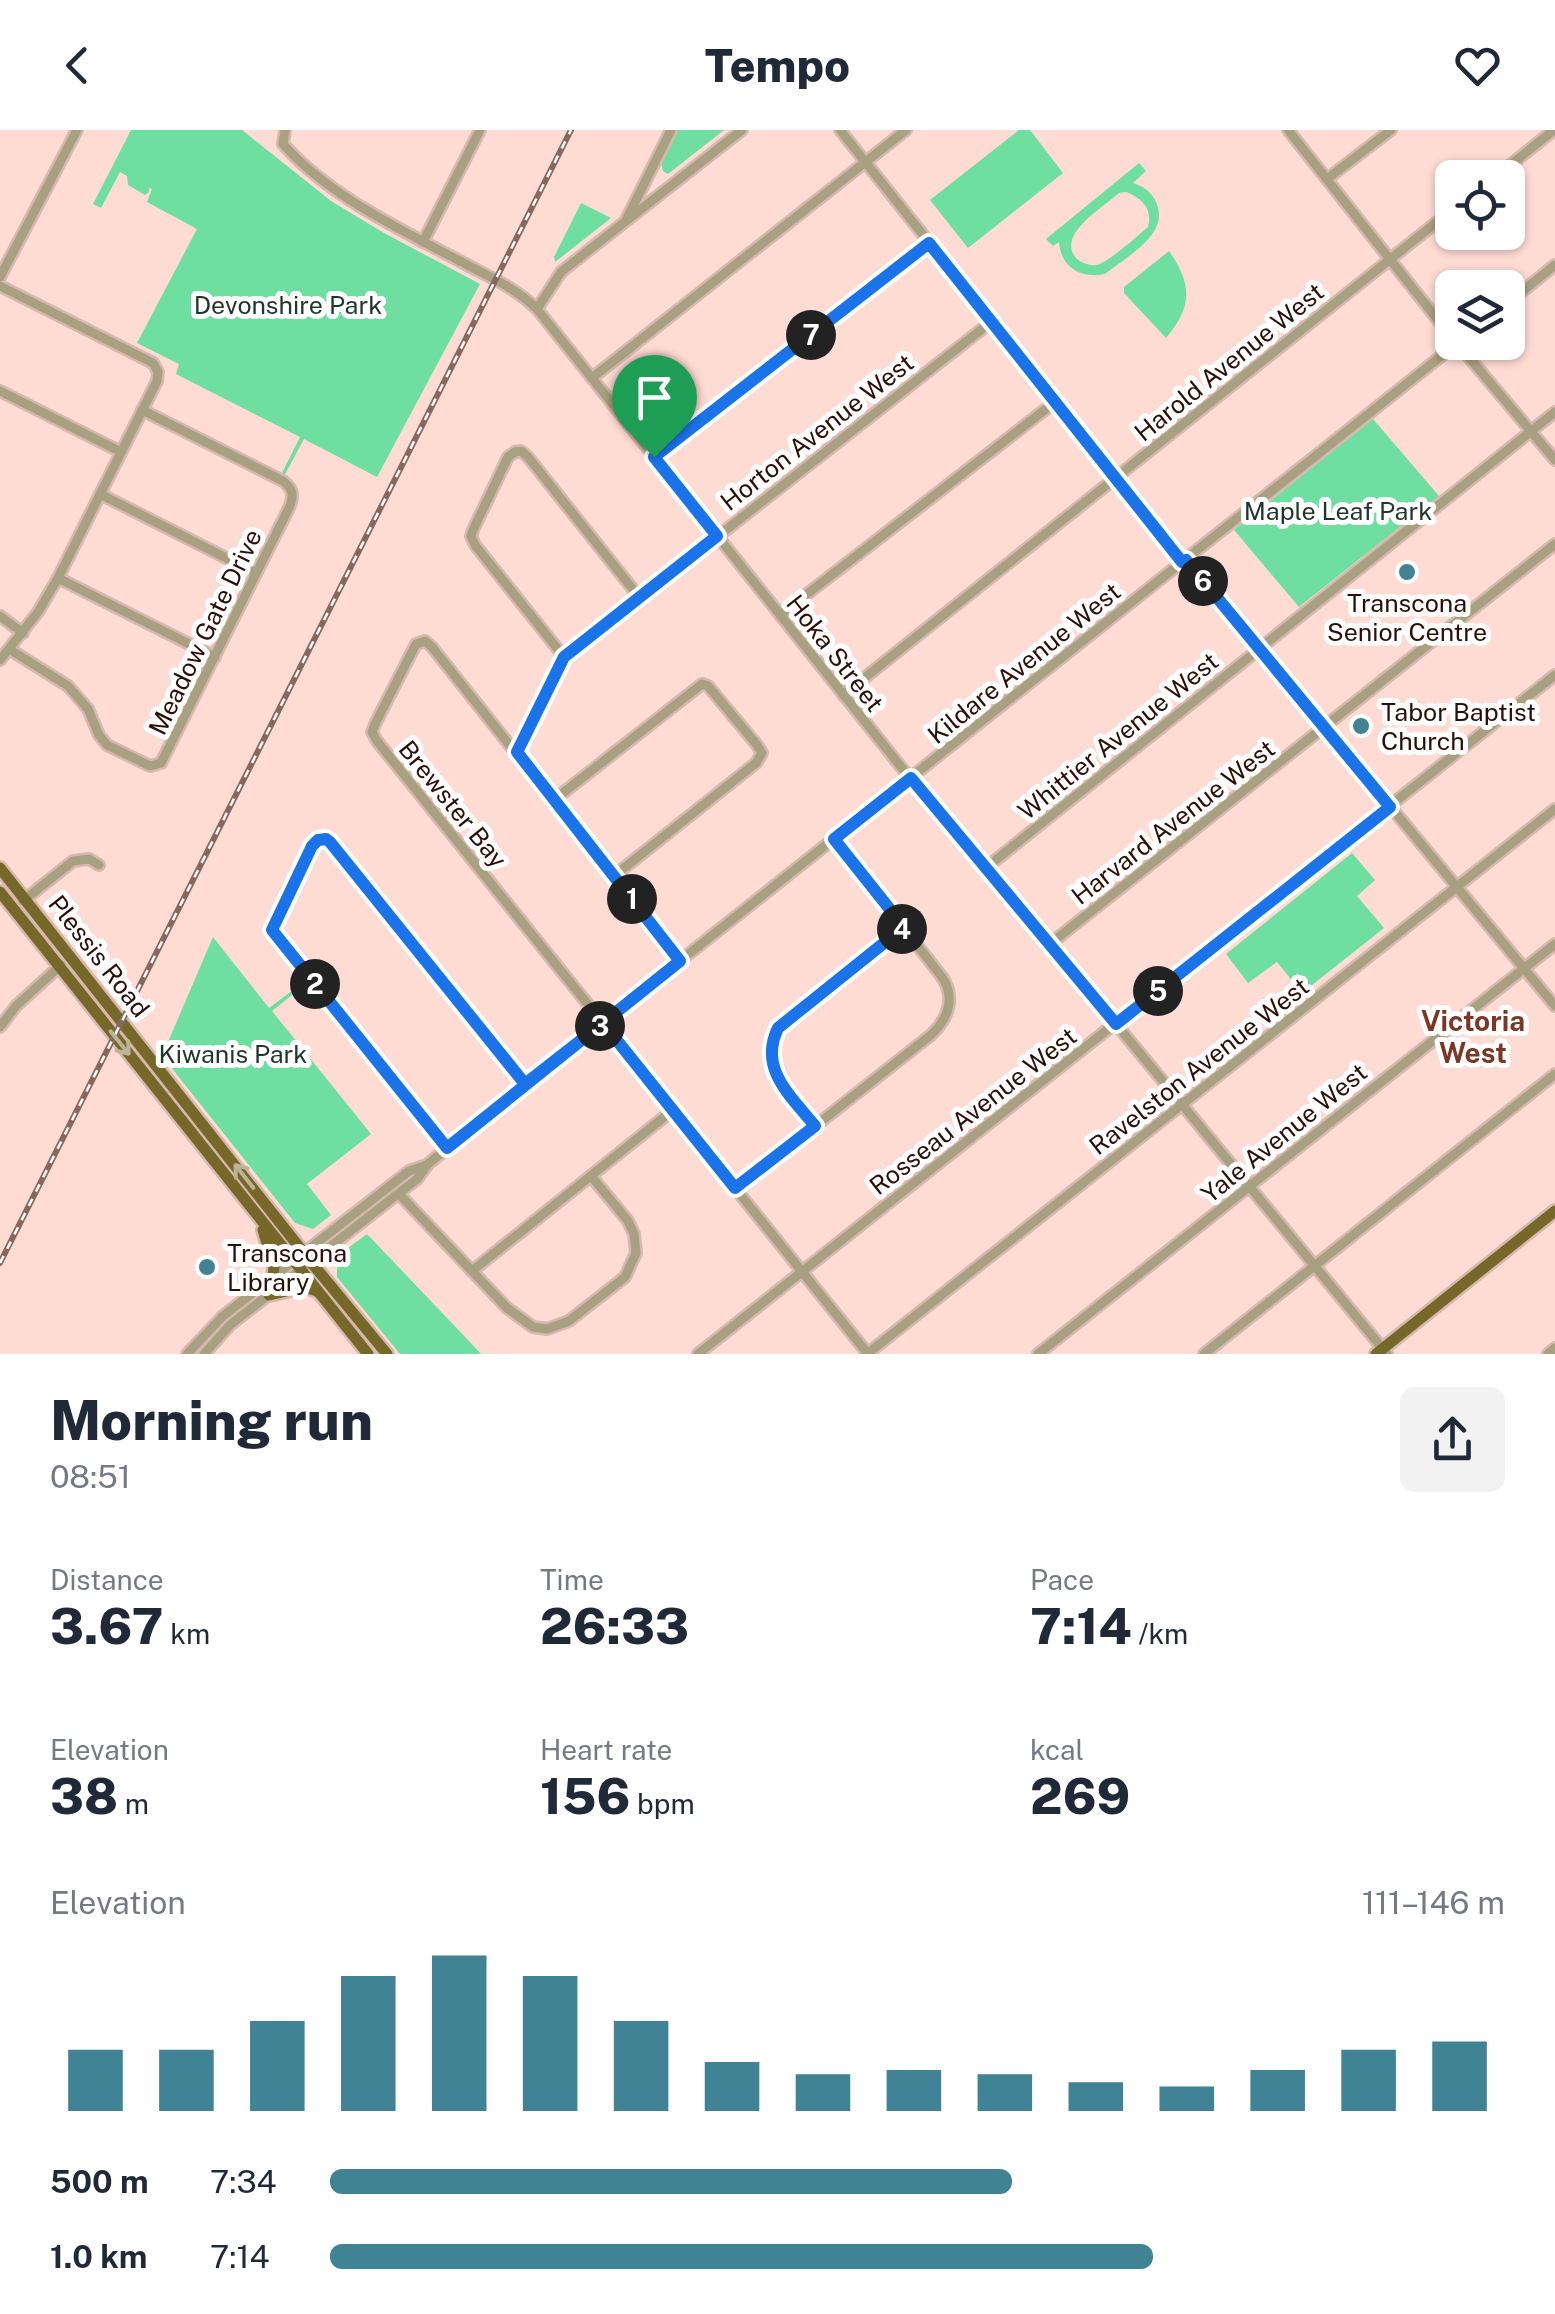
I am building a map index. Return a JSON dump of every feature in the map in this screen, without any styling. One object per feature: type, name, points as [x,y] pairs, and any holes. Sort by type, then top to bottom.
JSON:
[{"type":"main road","name":"Plessis Road","points":[[0,868],[387,1354]]},
{"type":"main road","name":"Plessis Road","points":[[0,892],[368,1354]]},
{"type":"main road","points":[[1382,1352],[1555,1212]]},
{"type":"main road","points":[[260,1221],[274,1267],[273,1276]]},
{"type":"main road","points":[[268,1295],[305,1287],[317,1291]]},
{"type":"street","points":[[0,278],[76,130]]},
{"type":"street","name":"Hoka Street","points":[[286,130],[284,144],[340,193],[519,293],[536,309],[843,695],[1382,1352]]},
{"type":"street","points":[[423,242],[480,130]]},
{"type":"street","points":[[626,221],[671,130]]},
{"type":"street","points":[[536,309],[561,272],[742,130]]},
{"type":"street","points":[[840,130],[1116,478],[1555,1006]]},
{"type":"street","points":[[592,378],[906,130]]},
{"type":"street","points":[[1288,130],[1435,316]]},
{"type":"street","points":[[1327,180],[1390,130]]},
{"type":"street","points":[[1517,160],[1553,132]]},
{"type":"street","points":[[652,168],[671,185]]},
{"type":"street","name":"Harold Avenue West","points":[[843,695],[1435,223]]},
{"type":"street","points":[[654,457],[929,243]]},
{"type":"street","points":[[1525,289],[1555,265]]},
{"type":"street","points":[[0,286],[153,363],[158,372],[58,578],[23,633],[0,660]]},
{"type":"street","name":"Horton Avenue West","points":[[517,752],[564,657],[990,322]]},
{"type":"street","name":"Kildare Avenue West","points":[[308,1257],[417,1179],[428,1164],[525,1084],[1435,359]]},
{"type":"street","points":[[1471,360],[1555,460]]},
{"type":"street","points":[[0,391],[120,452]]},
{"type":"street","points":[[780,615],[1055,402]]},
{"type":"street","name":"Meadow Gate Drive","points":[[9,649],[68,686],[88,709],[107,745],[150,766],[164,759],[294,494],[280,480],[142,410]]},
{"type":"street","name":"Whittier Avenue West","points":[[987,867],[1555,412]]},
{"type":"street","points":[[564,657],[471,536],[508,457],[514,452],[522,451],[528,457],[639,597]]},
{"type":"street","points":[[100,494],[256,573]]},
{"type":"street","name":"Harvard Avenue West","points":[[1050,944],[1555,544]]},
{"type":"street","points":[[58,578],[214,658]]},
{"type":"street","points":[[0,616],[23,633]]},
{"type":"street","name":"Brewster Bay","points":[[603,1023],[372,732],[416,644],[424,641],[432,647],[680,961]]},
{"type":"street","name":"Rosseau Avenue West","points":[[698,1354],[1555,675]]},
{"type":"street","points":[[554,800],[702,684],[713,691],[757,746],[762,753],[756,763],[614,876]]},
{"type":"street","name":"Ravelston Avenue West","points":[[868,1354],[1555,808]]},
{"type":"street","points":[[735,1188],[931,1035],[948,1012],[948,985],[834,839]]},
{"type":"street","points":[[447,1148],[272,930],[318,840],[330,842],[525,1084]]},
{"type":"street","points":[[14,909],[73,861],[89,859],[100,864]]},
{"type":"street","points":[[815,1126],[776,1074],[772,1041],[788,1018],[904,927]]},
{"type":"street","name":"Yale Avenue West","points":[[1038,1354],[1555,944]]},
{"type":"street","points":[[0,1027],[26,996],[71,957]]},
{"type":"street","points":[[603,1023],[868,1354]]},
{"type":"street","points":[[1204,1354],[1555,1074]]},
{"type":"street","points":[[472,1271],[673,1110]]},
{"type":"street","name":"Kildare Avenue West","points":[[308,1257],[408,1172],[428,1164]]},
{"type":"street","points":[[398,1194],[507,1308],[532,1327],[547,1329],[580,1313],[624,1277],[636,1253],[628,1221],[591,1176]]},
{"type":"street","points":[[204,1354],[230,1325],[308,1257]]},
{"type":"street","points":[[187,1354],[223,1316],[273,1276],[296,1266]]},
{"type":"street","points":[[1548,1354],[1555,1348]]},
{"type":"green space","name":"Devonshire Park","points":[[131,130],[242,130],[331,201],[480,284],[377,477],[304,439],[284,476],[281,475],[300,437],[176,374],[179,364],[137,343],[197,229],[147,202],[152,189],[145,195],[128,185],[127,176],[120,172],[101,208],[93,204]]},
{"type":"green space","points":[[677,130],[724,130],[668,174],[661,163]]},
{"type":"green space","points":[[1019,130],[1030,130],[1063,173],[968,248],[930,200]]},
{"type":"green space","points":[[1139,163],[1146,171],[1133,183],[1154,198],[1159,214],[1157,224],[1144,244],[1105,274],[1088,275],[1074,270],[1064,259],[1059,242],[1053,246],[1046,239]],"holes":[[[1119,193],[1132,194],[1147,210],[1148,227],[1102,263],[1091,265],[1078,260],[1071,249],[1072,240],[1084,222]]]},
{"type":"green space","points":[[581,203],[611,218],[555,262],[554,257]]},
{"type":"green space","points":[[1169,251],[1182,275],[1186,296],[1181,316],[1166,338],[1124,293],[1124,287]]},
{"type":"green space","name":"Maple Leaf Park","points":[[1373,419],[1439,496],[1299,607],[1234,530]]},
{"type":"green space","points":[[1352,853],[1375,880],[1357,896],[1384,928],[1302,993],[1277,962],[1248,983],[1226,954]]},
{"type":"green space","name":"Kiwanis Park","points":[[213,937],[269,1008],[307,983],[272,1011],[371,1134],[307,1184],[331,1215],[313,1229],[295,1223],[162,1056]]},
{"type":"green space","points":[[367,1234],[481,1354],[400,1354],[337,1277],[341,1256]]},
{"type":"railway","points":[[0,1263],[571,130]]},
{"type":"place","name":"Transcona Senior Centre","points":[[1407,572]]},
{"type":"place","name":"Tabor Baptist Church","points":[[1361,726]]},
{"type":"place","name":"Transcona Library","points":[[207,1267]]},
{"type":"district","name":"Victoria West","points":[[1473,1036]]},
{"type":"route","points":[[654,457],[717,536],[564,657],[517,752],[680,961],[612,1017],[525,1084],[447,1148],[272,930],[318,840],[330,842],[525,1084],[603,1023],[735,1188],[815,1126],[772,1066],[772,1041],[778,1028],[904,927],[834,839],[911,778],[1116,1024],[1390,807],[1186,560],[1182,562],[929,243],[654,457]]}]
